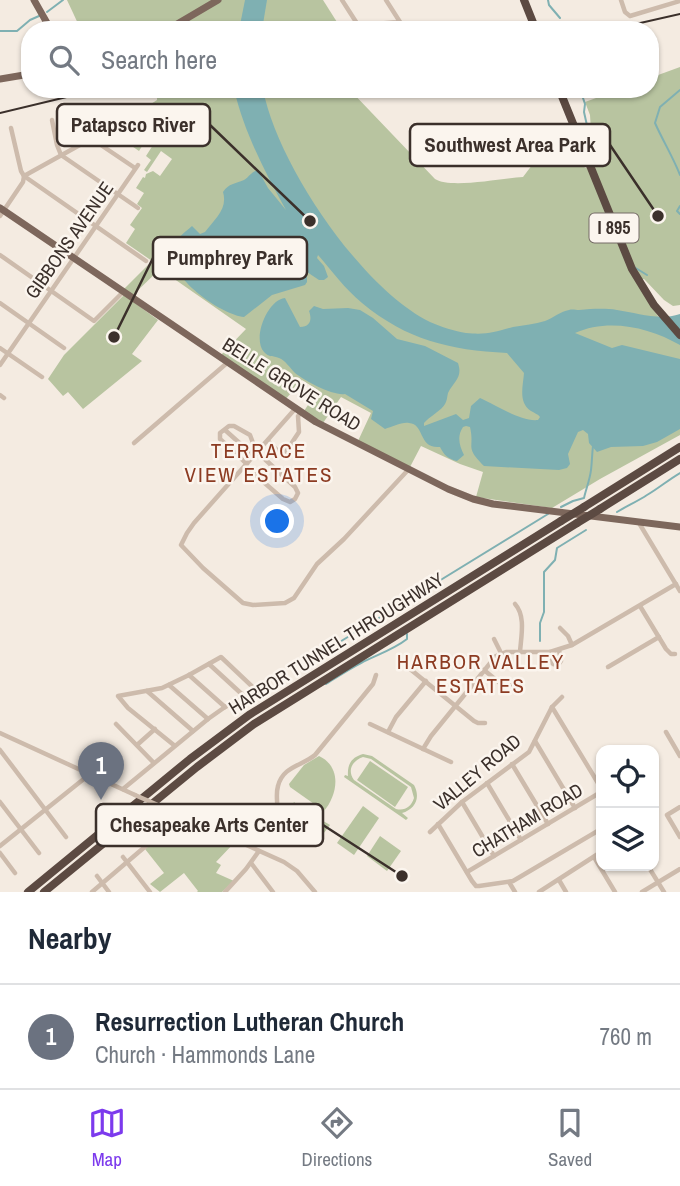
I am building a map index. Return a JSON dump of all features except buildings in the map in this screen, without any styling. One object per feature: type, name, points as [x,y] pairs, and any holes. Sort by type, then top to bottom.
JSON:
[{"type":"highway","points":[[526,0],[534,21]]},
{"type":"highway","name":"I 895","points":[[565,98],[632,269],[654,305],[680,335]]},
{"type":"highway","name":"I 895","points":[[569,109],[631,258],[654,297],[680,328]]},
{"type":"highway","name":"HARBOR TUNNEL THROUGHWAY","points":[[28,892],[190,758],[249,715],[680,447]]},
{"type":"highway","name":"HARBOR TUNNEL THROUGHWAY","points":[[44,892],[254,724],[680,459]]},
{"type":"highway","points":[[50,892],[128,823]]},
{"type":"highway","points":[[22,892],[65,862]]},
{"type":"main road","points":[[34,0],[46,21]]},
{"type":"main road","points":[[182,21],[218,0]]},
{"type":"main road","points":[[0,79],[21,76]]},
{"type":"main road","name":"BELLE GROVE ROAD","points":[[1,212],[298,411],[329,430],[455,492],[484,502],[680,527]]},
{"type":"street","points":[[342,0],[355,21]]},
{"type":"street","points":[[386,0],[399,21]]},
{"type":"street","points":[[621,0],[628,16],[634,16],[665,2],[680,1]]},
{"type":"street","points":[[24,176],[94,137],[84,111]]},
{"type":"street","points":[[52,120],[61,155],[138,208]]},
{"type":"street","points":[[11,128],[24,176],[146,261]]},
{"type":"street","name":"GIBBONS AVENUE","points":[[0,365],[137,167],[94,137]]},
{"type":"street","points":[[1,212],[23,182],[24,176]]},
{"type":"street","points":[[0,256],[94,321],[123,292]]},
{"type":"street","points":[[0,303],[64,348]]},
{"type":"street","points":[[0,348],[42,377]]},
{"type":"street","points":[[134,443],[228,363]]},
{"type":"street","points":[[268,441],[280,453],[285,453],[300,428],[298,411]]},
{"type":"street","points":[[298,411],[257,452],[194,523],[181,545],[243,603],[285,603],[294,598],[317,564],[408,470]]},
{"type":"street","points":[[225,430],[257,452],[295,487],[298,493],[295,499],[290,502],[283,499],[219,439],[220,433],[231,425],[236,427],[250,435],[257,452]]},
{"type":"street","points":[[638,521],[680,591]]},
{"type":"street","points":[[423,750],[431,736],[492,660],[501,653],[550,652],[572,645],[676,584]]},
{"type":"street","points":[[515,604],[521,613],[520,652]]},
{"type":"street","points":[[640,606],[668,652],[675,654]]},
{"type":"street","points":[[560,628],[572,645]]},
{"type":"street","points":[[608,667],[659,637]]},
{"type":"street","points":[[494,639],[501,653]]},
{"type":"street","points":[[550,652],[553,664],[558,665],[561,661],[559,650]]},
{"type":"street","points":[[123,789],[208,719],[257,691],[221,657],[168,685],[118,696],[128,708],[175,746]]},
{"type":"street","points":[[209,664],[244,697]]},
{"type":"street","points":[[410,668],[478,723],[485,723]]},
{"type":"street","points":[[484,670],[504,686],[510,685]]},
{"type":"street","points":[[238,842],[276,814],[277,792],[282,775],[315,755],[373,684],[376,675]]},
{"type":"street","points":[[189,676],[225,707]]},
{"type":"street","points":[[388,732],[396,717],[426,681]]},
{"type":"street","points":[[168,685],[208,719]]},
{"type":"street","points":[[147,691],[193,731]]},
{"type":"street","name":"VALLEY ROAD","points":[[430,832],[462,802],[528,751],[552,707],[562,696]]},
{"type":"street","points":[[552,707],[596,782]]},
{"type":"street","points":[[116,724],[154,763]]},
{"type":"street","points":[[370,724],[451,762]]},
{"type":"street","points":[[137,744],[155,729]]},
{"type":"street","points":[[666,732],[680,755]]},
{"type":"street","points":[[0,733],[291,866],[315,892]]},
{"type":"street","points":[[535,741],[575,808]]},
{"type":"street","points":[[674,746],[680,743]]},
{"type":"street","points":[[0,750],[66,837]]},
{"type":"street","points":[[512,764],[548,824]]},
{"type":"street","points":[[0,846],[90,774]]},
{"type":"street","points":[[487,783],[521,840]]},
{"type":"street","name":"CHATHAM ROAD","points":[[467,872],[596,793]]},
{"type":"street","points":[[462,802],[494,856]]},
{"type":"street","points":[[0,803],[39,853]]},
{"type":"street","points":[[680,807],[667,815],[680,837]]},
{"type":"street","points":[[92,892],[181,816]]},
{"type":"street","points":[[438,824],[477,886],[509,882],[596,832]]},
{"type":"street","points":[[229,891],[259,851]]},
{"type":"street","points":[[0,853],[15,873]]},
{"type":"street","points":[[123,857],[150,892]]},
{"type":"street","points":[[539,892],[594,857],[615,892]]},
{"type":"street","points":[[251,863],[273,892]]},
{"type":"street","points":[[642,892],[680,869]]},
{"type":"street","points":[[651,871],[664,892]]},
{"type":"street","points":[[97,876],[110,892]]},
{"type":"street","points":[[559,880],[566,892]]},
{"type":"street","points":[[509,882],[515,892]]},
{"type":"green space","points":[[67,0],[323,0],[336,21],[77,21]]},
{"type":"green space","points":[[680,67],[680,305],[673,306],[664,300],[644,279],[636,281],[661,321],[680,342],[680,435],[552,508],[476,497],[483,472],[421,446],[410,467],[358,441],[371,413],[341,397],[323,423],[304,411],[318,390],[302,380],[285,400],[221,355],[246,329],[160,269],[133,295],[124,289],[152,261],[126,243],[135,229],[130,225],[142,208],[137,204],[144,193],[136,188],[146,174],[153,171],[160,176],[172,159],[161,151],[147,172],[144,170],[151,160],[146,156],[153,145],[146,140],[139,151],[123,140],[130,129],[122,123],[157,98],[358,98],[435,179],[464,183],[523,177],[560,128],[564,136],[570,135],[582,166],[586,168],[597,162],[589,133],[590,115],[585,102],[596,98],[659,98],[659,75]]},
{"type":"green space","points":[[124,295],[158,320],[132,354],[142,361],[83,409],[68,392],[63,396],[48,379],[64,355]]},
{"type":"green space","points":[[359,755],[372,756],[414,785],[417,799],[413,806],[402,813],[408,818],[406,820],[344,777],[348,776],[351,762]],"holes":[[[363,757],[371,759],[411,787],[414,798],[407,808],[396,809],[354,780],[351,773],[353,763]]]},
{"type":"green space","points":[[319,756],[331,767],[335,781],[335,789],[324,811],[289,784],[304,765]]},
{"type":"green space","points":[[370,761],[408,787],[395,807],[357,780]]},
{"type":"green space","points":[[294,802],[305,814],[304,829],[316,821],[330,825],[317,842],[285,824],[284,819]]},
{"type":"green space","points":[[363,806],[379,818],[354,855],[337,843]]},
{"type":"green space","points":[[182,818],[234,843],[216,862],[221,865],[216,873],[234,881],[222,892],[197,892],[184,873],[160,892],[150,884],[164,873],[145,849]]},
{"type":"green space","points":[[380,836],[401,851],[387,871],[367,856]]},
{"type":"water","points":[[245,0],[267,0],[264,21],[241,21]]},
{"type":"water","points":[[236,98],[265,98],[285,152],[326,221],[377,282],[430,322],[457,331],[480,334],[541,322],[571,310],[612,309],[656,317],[680,314],[680,345],[642,329],[615,325],[588,328],[575,333],[612,348],[622,345],[680,359],[680,429],[657,442],[643,446],[611,447],[597,452],[583,430],[578,432],[568,454],[570,464],[559,470],[484,466],[472,451],[470,427],[463,427],[459,437],[464,455],[457,461],[454,460],[440,447],[428,444],[414,424],[403,423],[385,429],[371,419],[373,411],[345,394],[334,393],[312,384],[295,373],[281,359],[266,354],[260,338],[263,321],[278,300],[285,298],[300,327],[308,324],[309,311],[314,306],[323,309],[360,310],[397,339],[425,346],[458,363],[459,376],[448,393],[446,403],[424,426],[456,414],[463,420],[469,418],[471,406],[480,398],[524,418],[538,420],[540,417],[524,404],[524,373],[507,353],[447,346],[395,326],[356,298],[318,255],[317,258],[328,277],[319,280],[307,272],[305,285],[272,295],[244,317],[223,310],[187,283],[173,262],[173,247],[192,226],[200,234],[205,232],[222,209],[223,192],[232,184],[244,180],[258,170],[268,188],[286,210],[249,136]]},
{"type":"waterway","points":[[47,12],[63,0]]},
{"type":"waterway","points":[[548,0],[560,18]]},
{"type":"waterway","points":[[29,21],[39,16]]},
{"type":"waterway","points":[[0,31],[17,31],[21,28]]},
{"type":"waterway","points":[[680,90],[660,107],[655,123],[680,175]]},
{"type":"waterway","points":[[580,132],[588,130],[583,98]]},
{"type":"waterway","points":[[680,206],[677,211],[680,214]]},
{"type":"waterway","points":[[634,267],[647,275]]},
{"type":"waterway","points":[[561,507],[584,498],[593,446]]},
{"type":"waterway","points":[[617,512],[680,473]]},
{"type":"waterway","points":[[325,651],[548,514]]},
{"type":"waterway","points":[[540,641],[540,623],[544,612],[544,572],[555,560],[557,548],[586,530]]},
{"type":"waterway","points":[[326,684],[402,643],[407,639],[407,634]]},
{"type":"tram line","points":[[649,21],[680,14]]},
{"type":"tram line","points":[[0,113],[62,98]]},
{"type":"place","name":"Southwest Area Park","points":[[658,216]]},
{"type":"place","name":"Patapsco River","points":[[310,221]]},
{"type":"place","name":"Pumphrey Park","points":[[114,337]]},
{"type":"place","name":"Resurrection Lutheran Church","points":[[101,800]]},
{"type":"place","name":"Chesapeake Arts Center","points":[[402,876]]},
{"type":"district","name":"TERRACE VIEW ESTATES","points":[[259,463]]},
{"type":"district","name":"HARBOR VALLEY ESTATES","points":[[481,674]]}]
